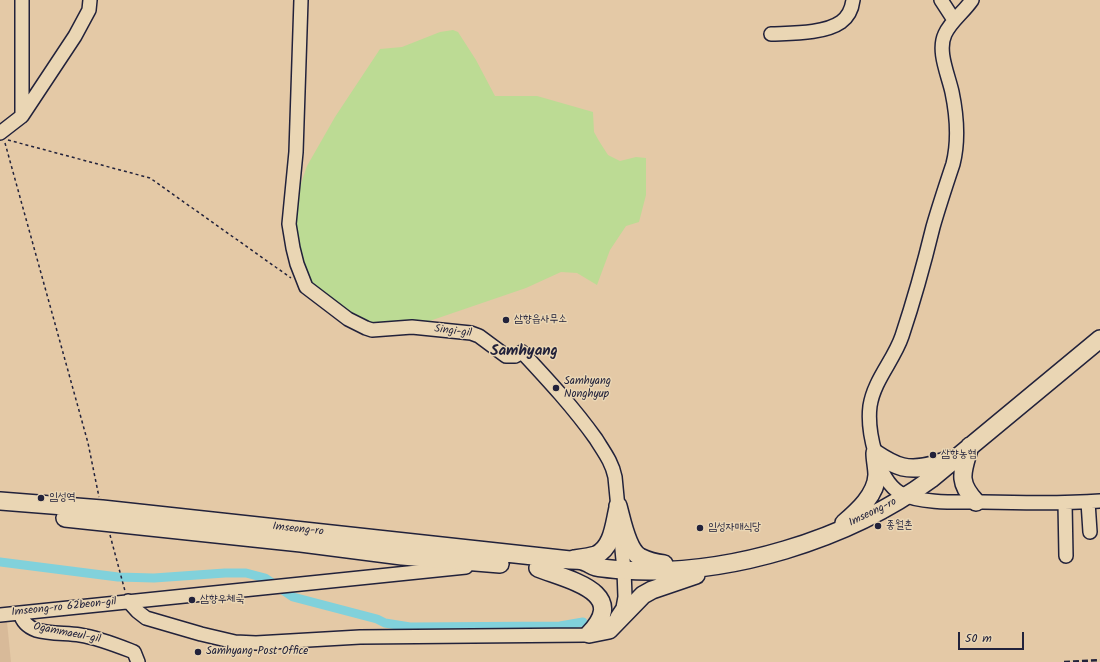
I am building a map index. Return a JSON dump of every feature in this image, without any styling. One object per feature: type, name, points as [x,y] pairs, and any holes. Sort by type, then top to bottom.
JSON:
[{"type":"main road","name":"Imseong-ro","points":[[0,512],[104,515],[584,561],[595,567],[624,570],[690,569],[726,564],[774,552],[816,539],[862,520],[907,496],[931,479],[1100,339]]},
{"type":"main road","points":[[875,453],[898,466],[917,469],[945,461],[970,446]]},
{"type":"main road","points":[[970,446],[962,474],[962,480],[969,495],[976,502]]},
{"type":"main road","points":[[836,531],[860,509],[869,496],[877,475],[875,453]]},
{"type":"main road","name":"Imseong-ro","points":[[0,501],[402,556],[584,571],[595,567]]},
{"type":"main road","points":[[570,560],[596,555],[604,549],[610,539],[618,506]]},
{"type":"main road","points":[[618,506],[628,541],[639,557],[654,562],[690,569]]},
{"type":"main road","points":[[589,634],[608,630],[643,595],[652,590],[726,564]]},
{"type":"main road","points":[[538,568],[587,587],[600,598],[602,604],[600,619],[596,627],[589,634]]},
{"type":"street","points":[[22,0],[22,116]]},
{"type":"street","points":[[0,133],[22,116],[75,36],[88,10],[90,0]]},
{"type":"street","points":[[301,0],[296,152],[289,224],[294,256],[306,287]]},
{"type":"street","points":[[771,34],[809,31],[836,25],[847,15],[853,0]]},
{"type":"street","points":[[941,0],[954,20]]},
{"type":"street","points":[[972,0],[954,20],[944,35],[942,49],[952,93],[956,120],[957,137],[955,153],[937,213],[920,280],[901,338],[895,353],[878,380],[872,398],[870,408],[872,440],[875,453],[891,485],[898,492],[907,496],[942,502],[1094,502],[1090,532]]},
{"type":"street","name":"Singi-gil","points":[[306,287],[348,319],[372,330],[412,328],[471,333],[479,336],[506,356],[515,356],[522,352],[575,412],[609,458],[613,468],[624,570],[625,597],[623,608],[618,616],[603,628],[589,634]]},
{"type":"street","points":[[1065,503],[1066,556]]},
{"type":"street","name":"Imseong-ro","points":[[128,601],[496,563]]},
{"type":"street","points":[[128,601],[146,618],[235,642],[256,643],[360,637],[589,634]]},
{"type":"street","name":"Imseong-ro 62beon-gil","points":[[0,614],[128,601]]},
{"type":"street","name":"Ogammaeul-gil","points":[[20,613],[22,620],[36,630],[79,635],[98,639],[134,652],[138,662]]},
{"type":"path","points":[[122,579],[104,515],[88,443],[4,139],[150,178],[306,287]]},
{"type":"shaded area","points":[[0,622],[7,622],[11,662],[0,662]]},
{"type":"green space","points":[[453,30],[458,32],[476,60],[495,96],[537,96],[593,112],[594,132],[608,155],[620,161],[636,157],[646,158],[646,195],[639,222],[626,226],[610,250],[597,285],[577,273],[561,272],[526,288],[412,327],[372,330],[302,276],[293,248],[298,192],[307,166],[335,117],[380,49],[402,47],[440,32]]},
{"type":"waterway","points":[[0,562],[118,577],[154,578],[246,573],[265,578],[293,597],[377,619],[385,623],[410,627],[560,626],[583,622]]},
{"type":"railway","points":[[1064,662],[1100,660]]},
{"type":"place","name":"삼향읍사무소","points":[[506,320]]},
{"type":"place","name":"Samhyang Nonghyup","points":[[556,388]]},
{"type":"place","name":"삼향농협","points":[[933,455]]},
{"type":"place","name":"임성역","points":[[41,498]]},
{"type":"place","name":"종월촌","points":[[878,526]]},
{"type":"place","name":"임성자매식당","points":[[700,528]]},
{"type":"place","name":"삼향우체국","points":[[192,600]]},
{"type":"place","name":"Samhyang Post Office","points":[[198,652]]},
{"type":"district","name":"Samhyang","points":[[524,352]]}]
